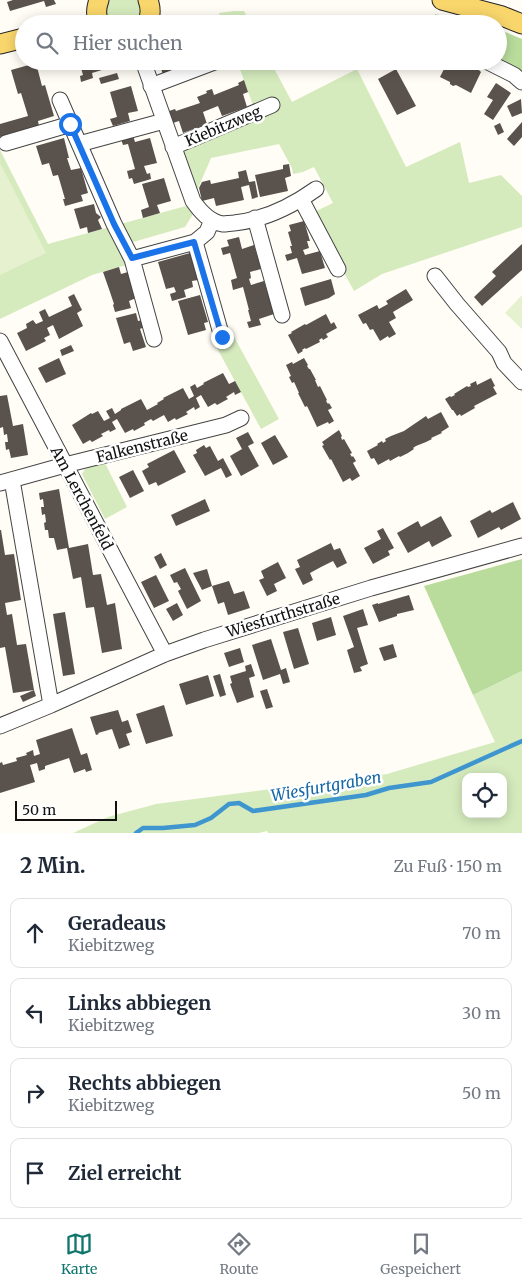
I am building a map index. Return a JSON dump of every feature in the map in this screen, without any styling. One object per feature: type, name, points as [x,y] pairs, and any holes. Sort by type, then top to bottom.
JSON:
[{"type":"main road","points":[[95,15],[99,0]]},
{"type":"main road","points":[[442,0],[498,15]]},
{"type":"main road","points":[[150,15],[154,1]]},
{"type":"main road","points":[[507,18],[522,24]]},
{"type":"main road","points":[[0,44],[15,40]]},
{"type":"street","name":"Kiebitzweg","points":[[146,70],[193,201],[201,212],[212,220]]},
{"type":"street","points":[[151,86],[193,70]]},
{"type":"street","points":[[504,70],[522,82]]},
{"type":"street","points":[[60,100],[114,224],[132,258],[154,339]]},
{"type":"street","name":"Kiebitzweg","points":[[173,147],[272,105]]},
{"type":"street","points":[[79,144],[164,120]]},
{"type":"street","points":[[6,143],[70,124]]},
{"type":"street","points":[[132,258],[194,242],[207,232],[212,220],[224,224],[242,222],[280,210],[302,199],[316,189]]},
{"type":"street","points":[[302,199],[338,269]]},
{"type":"street","points":[[255,218],[282,314]]},
{"type":"street","points":[[194,242],[222,337]]},
{"type":"street","points":[[435,276],[499,352],[504,363],[522,382]]},
{"type":"street","name":"Am Lerchenfeld","points":[[0,341],[165,654]]},
{"type":"street","name":"Falkenstraße","points":[[51,705],[33,603],[6,482],[65,465],[226,425],[241,418]]},
{"type":"street","name":"Wiesfurthstraße","points":[[0,726],[165,654],[204,640],[370,588],[522,546]]},
{"type":"green space","points":[[107,0],[141,0],[143,5],[141,15],[105,15]]},
{"type":"green space","points":[[244,11],[246,15],[220,15],[219,13]]},
{"type":"green space","points":[[507,33],[522,39],[522,72],[507,64]]},
{"type":"green space","points":[[240,70],[275,70],[292,102],[358,70],[406,167],[460,142],[469,183],[501,175],[522,196],[522,227],[382,274],[354,291],[342,269],[306,216],[333,203],[314,167],[293,174],[292,168],[279,144],[211,158],[196,193],[181,156],[184,140],[254,108]]},
{"type":"green space","points":[[0,150],[48,244],[186,206],[193,214],[185,227],[130,243],[130,264],[92,275],[0,319]]},
{"type":"green space","points":[[0,163],[46,253],[0,275]]},
{"type":"green space","points":[[522,295],[522,329],[505,313]]},
{"type":"green space","points":[[232,333],[279,419],[261,429],[212,339]]},
{"type":"green space","points":[[105,463],[127,507],[105,519],[82,474],[85,469]]},
{"type":"green space","points":[[522,559],[522,671],[473,695],[424,586]]},
{"type":"green space","points":[[522,671],[522,833],[268,833],[267,831],[259,833],[73,833],[108,817],[156,804],[387,774],[495,742],[473,695]]},
{"type":"building","points":[[13,0],[54,0],[56,4],[46,7],[44,1],[10,11],[7,2]]},
{"type":"building","points":[[11,70],[38,70],[42,86],[45,85],[54,116],[38,121],[39,126],[0,137],[0,124],[28,116],[21,93],[18,94]]},
{"type":"building","points":[[82,70],[102,70],[92,73],[93,78],[81,82],[80,76],[83,75]]},
{"type":"building","points":[[161,70],[176,70],[163,75]]},
{"type":"building","points":[[397,70],[416,106],[397,115],[378,79]]},
{"type":"building","points":[[444,70],[479,70],[481,72],[471,93],[456,85],[453,86],[450,82],[440,77]]},
{"type":"building","points":[[117,73],[119,79],[101,84],[99,78]]},
{"type":"building","points":[[244,80],[248,92],[243,94],[247,107],[222,116],[218,106],[203,112],[207,124],[183,133],[179,121],[173,123],[169,111],[175,109],[176,111],[200,103],[197,97],[207,93],[206,91],[212,89],[214,95],[239,85],[238,83]]},
{"type":"building","points":[[496,83],[511,93],[493,120],[484,114],[493,100],[487,97]]},
{"type":"building","points":[[131,86],[138,111],[128,113],[130,121],[113,126],[110,119],[117,117],[110,92]]},
{"type":"building","points":[[521,99],[522,113],[512,117],[507,106]]},
{"type":"building","points":[[522,122],[522,137],[514,146],[507,139]]},
{"type":"building","points":[[500,123],[504,132],[498,135],[494,126]]},
{"type":"building","points":[[133,135],[135,142],[150,138],[157,163],[144,166],[147,174],[150,173],[151,179],[134,184],[132,178],[129,179],[127,171],[135,169],[128,144],[123,145],[121,139]]},
{"type":"building","points":[[64,138],[71,170],[81,168],[88,193],[81,195],[83,201],[65,206],[63,199],[65,199],[58,175],[53,176],[49,163],[42,165],[36,146]]},
{"type":"building","points":[[289,164],[291,176],[285,178],[288,191],[260,197],[255,175],[283,169],[283,165]]},
{"type":"building","points":[[246,170],[249,182],[255,181],[258,197],[252,199],[249,185],[241,187],[244,200],[216,206],[214,198],[202,201],[199,188],[202,182],[210,180],[211,184],[239,178],[238,172]]},
{"type":"building","points":[[164,178],[171,201],[157,205],[160,213],[143,218],[141,210],[149,207],[142,184]]},
{"type":"building","points":[[94,204],[96,213],[101,217],[98,220],[102,229],[88,233],[87,227],[80,229],[74,209]]},
{"type":"building","points":[[304,221],[310,241],[307,241],[309,248],[303,250],[305,255],[320,251],[325,268],[302,274],[297,258],[287,261],[285,255],[292,253],[288,232],[291,231],[289,225]]},
{"type":"building","points":[[239,237],[242,249],[254,245],[261,269],[250,272],[251,278],[249,279],[251,285],[264,281],[274,314],[259,319],[261,325],[249,328],[247,322],[251,321],[243,287],[233,290],[231,280],[237,278],[230,253],[223,255],[221,248],[229,246],[227,240]]},
{"type":"building","points":[[522,244],[522,270],[482,306],[474,297],[496,276],[492,272]]},
{"type":"building","points":[[190,253],[198,280],[192,281],[193,287],[184,290],[186,297],[172,301],[170,294],[176,292],[174,287],[166,289],[158,262]]},
{"type":"building","points":[[119,267],[121,274],[128,272],[136,298],[129,301],[131,308],[115,312],[103,272]]},
{"type":"building","points":[[331,279],[335,294],[305,306],[300,288]]},
{"type":"building","points":[[406,289],[413,300],[393,312],[396,318],[389,322],[396,334],[380,341],[373,329],[370,330],[366,323],[363,324],[358,315],[377,305],[379,309],[388,304],[386,301]]},
{"type":"building","points":[[74,294],[82,310],[77,313],[83,326],[59,339],[53,325],[47,328],[50,335],[44,338],[46,341],[26,351],[17,333],[27,328],[26,324],[33,320],[36,324],[43,321],[39,312],[45,309],[49,317],[72,306],[68,297]]},
{"type":"building","points":[[200,295],[208,322],[204,323],[206,330],[188,335],[178,301]]},
{"type":"building","points":[[136,313],[138,321],[142,320],[144,327],[140,329],[146,347],[133,351],[130,342],[124,344],[116,318]]},
{"type":"building","points":[[326,314],[331,324],[334,322],[337,328],[326,334],[328,337],[323,340],[322,338],[319,340],[320,342],[305,348],[298,354],[288,335]]},
{"type":"building","points":[[71,345],[74,351],[62,356],[60,350]]},
{"type":"building","points":[[59,358],[66,374],[46,383],[38,368]]},
{"type":"building","points":[[304,358],[318,387],[320,386],[326,401],[332,408],[328,410],[334,421],[329,424],[328,422],[317,427],[307,406],[305,407],[294,382],[292,383],[289,377],[291,376],[286,365],[292,362],[293,364]]},
{"type":"building","points":[[223,373],[229,384],[235,381],[241,392],[235,395],[234,392],[226,397],[228,399],[208,407],[201,395],[196,398],[200,407],[195,410],[194,407],[186,412],[188,414],[176,420],[175,418],[168,422],[164,415],[153,421],[151,419],[134,431],[133,429],[125,433],[117,419],[112,422],[116,429],[110,432],[109,430],[92,442],[90,440],[83,444],[72,425],[91,413],[98,411],[104,421],[110,418],[106,411],[112,408],[115,414],[141,399],[147,410],[158,404],[163,398],[183,388],[189,399],[194,396],[190,387],[195,384],[197,388]]},
{"type":"building","points":[[491,378],[497,394],[474,406],[475,408],[461,416],[460,414],[457,416],[445,399],[455,395],[467,386],[471,386],[470,384],[476,381],[477,385]]},
{"type":"building","points":[[7,395],[13,426],[23,424],[28,455],[11,458],[9,449],[6,450],[7,434],[4,435],[3,427],[0,428],[0,396]]},
{"type":"building","points":[[441,412],[449,427],[442,433],[390,461],[389,459],[378,465],[374,458],[371,459],[367,451],[377,444],[382,441],[383,443],[386,441],[385,439],[404,431],[426,416],[428,419]]},
{"type":"building","points":[[339,430],[342,440],[344,439],[352,453],[350,454],[356,461],[353,463],[360,476],[352,481],[350,478],[343,482],[322,446],[324,445],[322,442]]},
{"type":"building","points":[[248,432],[254,443],[248,446],[259,466],[241,476],[230,456],[242,449],[236,438]]},
{"type":"building","points":[[275,435],[288,457],[273,465],[261,443]]},
{"type":"building","points":[[204,445],[206,448],[210,446],[218,461],[223,458],[232,475],[226,478],[221,468],[205,476],[193,455],[197,453],[196,450]]},
{"type":"building","points":[[174,450],[186,472],[158,486],[156,482],[149,485],[142,471],[149,467],[147,464]]},
{"type":"building","points":[[133,470],[144,491],[130,498],[119,477]]},
{"type":"building","points":[[59,489],[69,548],[88,544],[93,575],[101,574],[107,605],[115,603],[122,649],[102,653],[94,607],[86,608],[81,577],[73,579],[67,548],[57,550],[54,538],[49,538],[48,530],[45,530],[45,514],[42,515],[41,507],[44,507],[43,499],[40,500],[39,493]]},
{"type":"building","points":[[205,499],[210,511],[176,526],[171,515]]},
{"type":"building","points":[[513,502],[521,519],[501,530],[499,527],[478,538],[470,521],[490,510],[492,513]]},
{"type":"building","points":[[441,516],[452,536],[432,547],[429,541],[408,553],[397,533],[418,521],[421,527]]},
{"type":"building","points":[[383,528],[394,548],[388,551],[390,555],[373,564],[364,548],[381,539],[377,531]]},
{"type":"building","points":[[0,530],[5,555],[14,554],[21,600],[5,603],[7,615],[12,614],[17,645],[26,644],[34,690],[13,693],[5,647],[0,648]]},
{"type":"building","points":[[331,543],[334,550],[340,548],[347,563],[337,568],[333,561],[310,573],[313,580],[303,585],[295,569],[300,567],[297,560]]},
{"type":"building","points":[[161,553],[167,565],[160,569],[154,557]]},
{"type":"building","points":[[278,562],[286,578],[274,584],[277,591],[267,596],[259,580],[264,578],[261,571]]},
{"type":"building","points":[[185,568],[201,601],[187,609],[178,591],[181,589],[177,582],[174,583],[170,575]]},
{"type":"building","points":[[207,569],[212,586],[202,590],[193,573]]},
{"type":"building","points":[[156,575],[169,601],[154,608],[141,582]]},
{"type":"building","points":[[229,581],[234,594],[244,591],[250,608],[228,615],[224,602],[218,604],[212,586]]},
{"type":"building","points":[[409,595],[414,610],[397,614],[397,616],[379,622],[372,605]]},
{"type":"building","points":[[177,603],[183,615],[173,621],[166,609]]},
{"type":"building","points":[[363,609],[368,625],[357,628],[368,664],[360,667],[362,671],[354,673],[347,650],[354,647],[343,616]]},
{"type":"building","points":[[65,612],[75,674],[63,676],[53,614]]},
{"type":"building","points":[[331,617],[336,635],[317,641],[312,623]]},
{"type":"building","points":[[298,628],[309,664],[294,669],[283,632]]},
{"type":"building","points":[[271,639],[281,670],[286,668],[290,682],[283,684],[280,674],[263,680],[252,645]]},
{"type":"building","points":[[393,644],[397,657],[384,661],[379,648]]},
{"type":"building","points":[[240,648],[244,662],[229,667],[224,653]]},
{"type":"building","points":[[251,664],[255,676],[249,678],[254,697],[237,703],[230,684],[232,683],[230,676],[246,671],[245,666]]},
{"type":"building","points":[[220,674],[226,695],[220,697],[213,676]]},
{"type":"building","points":[[208,675],[214,696],[186,705],[179,684]]},
{"type":"building","points":[[267,689],[273,707],[266,709],[260,691]]},
{"type":"building","points":[[34,690],[36,696],[23,702],[20,696]]},
{"type":"building","points":[[164,705],[173,736],[146,744],[136,714]]},
{"type":"building","points":[[118,710],[122,722],[128,720],[132,732],[126,734],[130,745],[119,749],[112,729],[96,735],[90,717]]},
{"type":"building","points":[[72,728],[81,755],[87,753],[92,770],[86,772],[85,769],[74,773],[69,758],[45,766],[45,769],[39,771],[37,763],[30,765],[35,782],[0,793],[0,763],[2,762],[3,765],[17,761],[16,758],[27,755],[26,753],[33,750],[34,756],[40,754],[36,740]]},
{"type":"waterway","name":"Wiesfurtgraben","points":[[136,833],[143,828],[195,825],[211,818],[229,804],[239,803],[253,811],[366,795],[389,788],[431,782],[522,741]]},
{"type":"route","points":[[70,124],[114,224],[132,258],[194,242],[222,337]]}]
